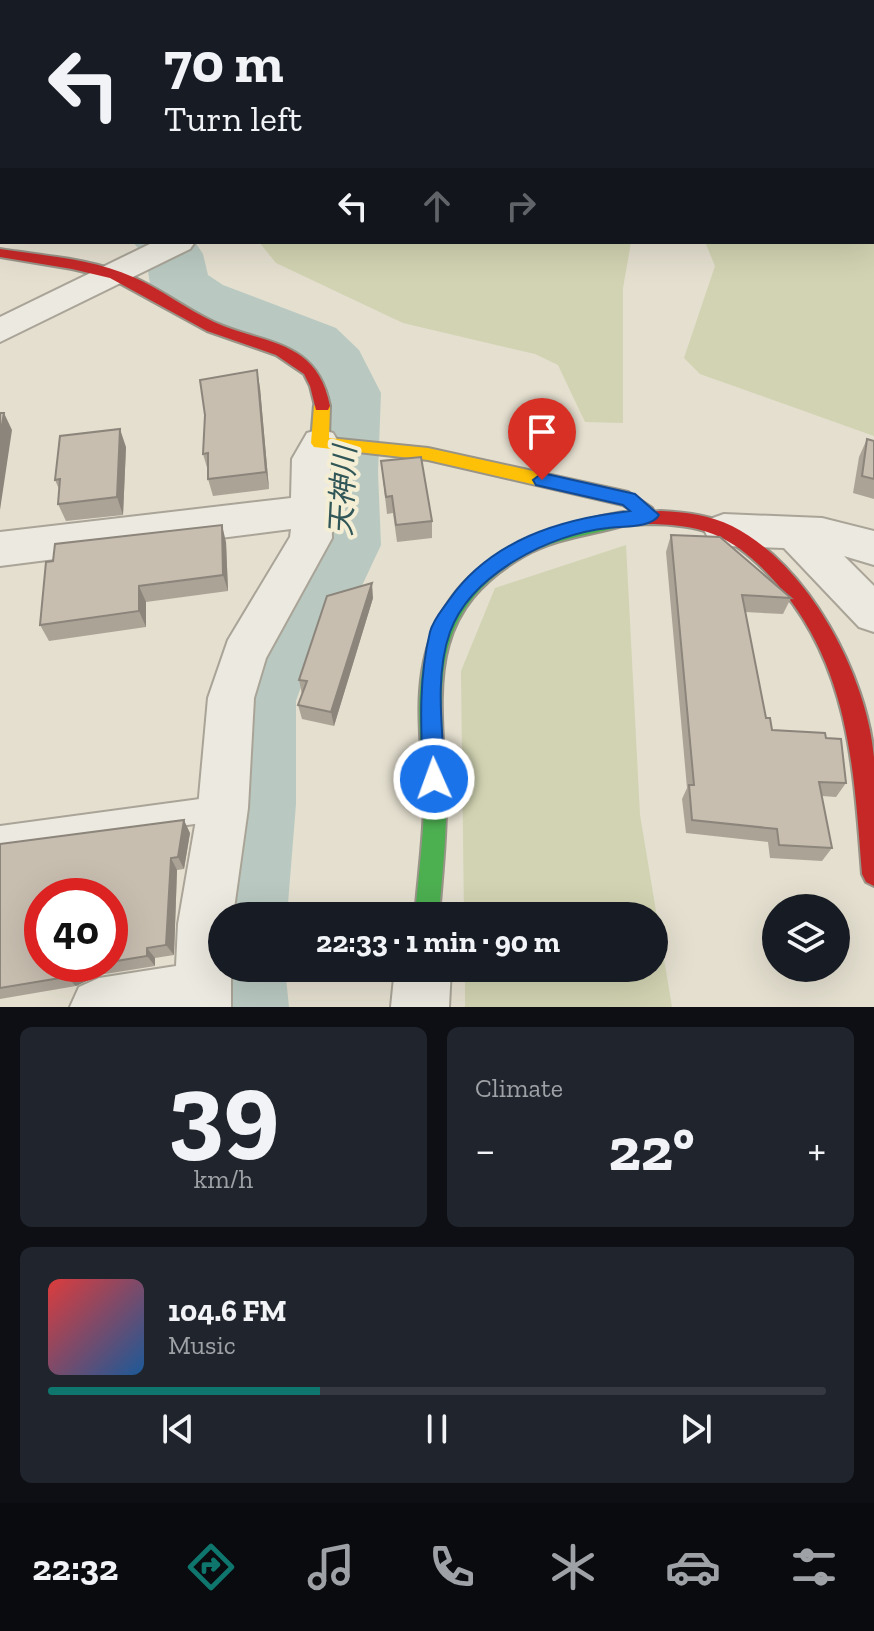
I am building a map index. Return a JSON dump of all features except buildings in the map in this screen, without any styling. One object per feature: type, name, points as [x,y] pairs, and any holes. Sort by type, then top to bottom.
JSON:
[{"type":"street","points":[[0,331],[170,246]]},
{"type":"street","points":[[0,253],[113,274],[151,291],[169,307],[218,331],[285,351],[312,370],[322,389],[337,445]]},
{"type":"street","points":[[99,1007],[201,999],[205,924],[223,808],[231,698],[244,654],[311,538],[311,459],[337,445],[428,454],[628,499],[650,515]]},
{"type":"street","points":[[0,549],[311,511]]},
{"type":"street","points":[[428,902],[435,809],[430,689],[441,629],[473,581],[523,545],[581,524],[650,515],[724,530],[822,534],[874,548]]},
{"type":"street","points":[[724,530],[760,556],[804,601],[843,677],[863,760],[874,874]]},
{"type":"street","points":[[794,532],[874,614]]},
{"type":"street","points":[[420,1007],[422,982]]},
{"type":"lane","points":[[0,839],[223,808]]},
{"type":"green space","points":[[261,244],[631,244],[623,288],[623,423],[585,422],[558,365],[535,354],[403,323],[276,263]]},
{"type":"green space","points":[[706,244],[874,244],[874,436],[700,374],[684,358],[715,266]]},
{"type":"green space","points":[[626,545],[640,815],[654,902],[464,902],[461,671],[495,588]]},
{"type":"green space","points":[[465,982],[668,982],[672,1007],[465,1007]]},
{"type":"waterway","name":"天神川","points":[[164,244],[174,254],[180,284],[201,299],[313,343],[336,366],[347,393],[342,472],[343,545],[331,570],[274,645],[253,701],[250,804],[239,902]]},
{"type":"waterway","name":"天神川","points":[[234,982],[236,1007]]},
{"type":"traffic: fast","points":[[428,902],[435,807],[430,691],[435,652],[448,619],[467,591],[491,568],[519,549],[586,525],[623,519]]},
{"type":"traffic: slow","points":[[322,406],[320,443],[428,454],[628,499],[646,513]]},
{"type":"traffic: jam","points":[[0,253],[72,264],[115,275],[212,327],[282,351],[310,371],[318,386],[322,406]]},
{"type":"traffic: jam","points":[[623,519],[675,519],[702,523],[725,531],[764,557],[796,592],[833,654],[857,722],[874,874]]},
{"type":"route","points":[[434,779],[430,689],[441,629],[473,581],[523,545],[581,524],[650,515],[628,499],[542,480]]}]
